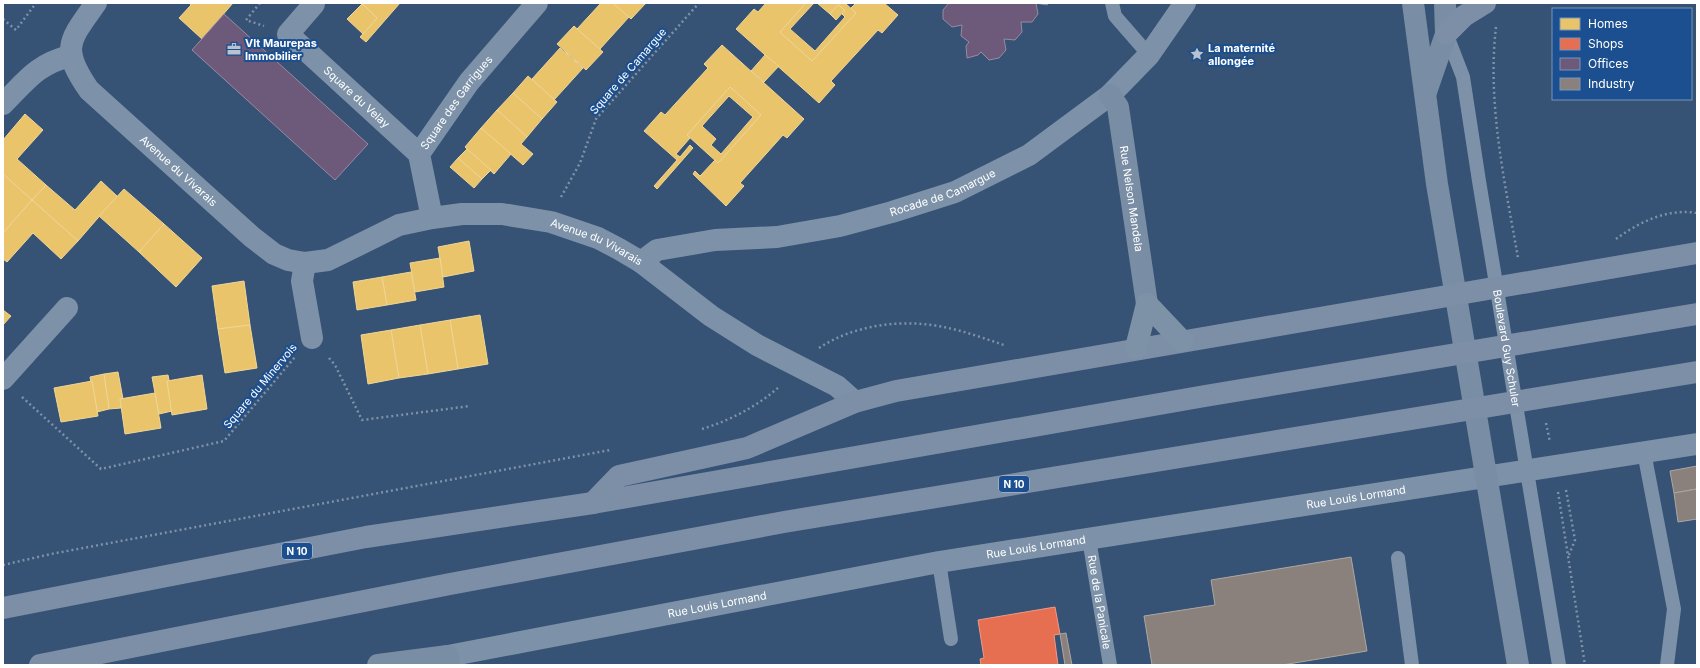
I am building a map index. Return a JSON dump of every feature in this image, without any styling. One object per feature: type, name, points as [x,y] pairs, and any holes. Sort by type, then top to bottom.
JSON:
[{"type":"highway","points":[[1147,304],[1182,341]]},
{"type":"highway","points":[[1136,348],[1147,304]]},
{"type":"main road","points":[[1446,34],[1464,16],[1491,12]]},
{"type":"main road","points":[[593,504],[619,476],[747,448],[855,402],[896,391],[1136,348],[1695,252]]},
{"type":"main road","name":"N 10","points":[[3,608],[366,537],[593,504],[1204,396],[1697,314]]},
{"type":"main road","name":"N 10","points":[[40,665],[450,584],[784,522],[1697,372]]},
{"type":"street","points":[[3,104],[36,70],[53,60],[70,56],[72,43],[79,28],[96,3]]},
{"type":"street","name":"Square des Garrigues","points":[[432,218],[419,154],[469,82],[537,3]]},
{"type":"street","name":"Rocade de Camargue","points":[[640,262],[657,250],[714,240],[777,237],[840,226],[892,212],[955,192],[1030,155],[1110,95],[1149,55],[1186,3]]},
{"type":"street","name":"Boulevard Guy Schuler","points":[[1413,3],[1436,184],[1501,558],[1518,665]]},
{"type":"street","name":"Boulevard Guy Schuler","points":[[1425,97],[1446,34],[1445,3]]},
{"type":"street","name":"Square du Velay","points":[[314,4],[288,34],[419,154]]},
{"type":"street","name":"Avenue du Vivarais","points":[[70,56],[76,71],[89,90],[252,237],[274,254],[288,260],[305,263],[328,260],[399,225],[432,218],[462,214],[502,214],[550,222],[598,238],[640,262],[710,316],[757,345],[837,386],[855,402]]},
{"type":"street","name":"Rue Nelson Mandela","points":[[1110,95],[1118,107],[1147,304]]},
{"type":"street","points":[[305,263],[302,281],[312,338]]},
{"type":"street","points":[[3,380],[67,308]]},
{"type":"street","name":"Rue Louis Lormand","points":[[378,665],[448,661],[939,562],[1697,444]]},
{"type":"lane","points":[[1112,3],[1115,16],[1149,55]]},
{"type":"lane","points":[[1436,3],[1446,34]]},
{"type":"lane","name":"Boulevard Guy Schuler","points":[[1446,34],[1463,77],[1559,665]]},
{"type":"lane","points":[[1644,452],[1674,609],[1667,665]]},
{"type":"lane","name":"Rue de la Panicale","points":[[1089,539],[1110,665]]},
{"type":"lane","points":[[1398,558],[1412,665]]},
{"type":"lane","points":[[939,562],[951,639]]},
{"type":"path","points":[[3,19],[16,30],[36,3]]},
{"type":"path","points":[[246,20],[260,3]]},
{"type":"path","name":"Square de Camargue","points":[[550,222],[560,198],[580,163],[596,119],[699,3]]},
{"type":"path","points":[[1491,12],[1497,121],[1504,173]]},
{"type":"path","name":"Square du Minervois","points":[[20,396],[101,469],[224,441],[312,338],[335,365],[362,420],[470,406]]},
{"type":"path","points":[[1562,466],[1575,540],[1569,556],[1585,665]]},
{"type":"building: Homes","points":[[189,3],[233,3],[202,39],[179,18],[191,5]]},
{"type":"building: Homes","points":[[362,3],[400,3],[366,42],[360,37],[377,18]]},
{"type":"building: Homes","points":[[601,3],[613,3],[629,17],[600,49],[577,29]]},
{"type":"building: Homes","points":[[613,3],[646,3],[631,19]]},
{"type":"building: Homes","points":[[766,3],[806,3],[780,32],[812,61],[856,13],[851,8],[856,3],[884,3],[898,15],[882,33],[878,30],[831,81],[835,85],[819,103],[736,29],[754,9],[758,12]]},
{"type":"building: Homes","points":[[806,3],[814,3],[790,29],[815,51],[845,17],[842,14],[845,10],[838,5],[830,14],[817,3],[845,3],[856,13],[812,61],[780,32]]},
{"type":"building: Homes","points":[[362,4],[377,18],[363,34],[347,19]]},
{"type":"building: Homes","points":[[838,5],[845,10],[836,20],[830,14]]},
{"type":"building: Homes","points":[[574,26],[603,52],[586,70],[557,44]]},
{"type":"building: Homes","points":[[722,45],[804,119],[787,138],[783,135],[740,183],[744,186],[726,206],[693,174],[695,171],[700,176],[715,160],[718,163],[761,115],[730,87],[687,135],[690,138],[676,154],[680,157],[690,145],[693,148],[657,189],[654,186],[677,160],[644,131],[661,112],[665,115],[708,68],[704,64]]},
{"type":"building: Homes","points":[[560,48],[583,68],[554,100],[532,79]]},
{"type":"building: Homes","points":[[765,55],[779,66],[764,82],[751,71]]},
{"type":"building: Homes","points":[[528,76],[557,102],[542,119],[513,93]]},
{"type":"building: Homes","points":[[730,87],[761,115],[718,163],[687,135]],"holes":[[[729,96],[753,117],[721,154],[711,145],[716,139],[702,126]]]},
{"type":"building: Homes","points":[[513,93],[542,119],[527,137],[497,110]]},
{"type":"building: Homes","points":[[497,110],[527,137],[521,144],[533,154],[523,165],[481,128]]},
{"type":"building: Homes","points":[[25,114],[43,130],[17,159],[46,185],[32,200],[3,174],[3,140]]},
{"type":"building: Homes","points":[[481,128],[511,154],[494,174],[465,147]]},
{"type":"building: Homes","points":[[467,149],[491,170],[482,179],[458,158]]},
{"type":"building: Homes","points":[[458,158],[482,179],[474,188],[450,167]]},
{"type":"building: Homes","points":[[3,174],[32,200],[3,233]]},
{"type":"building: Homes","points":[[101,181],[117,196],[78,241],[32,200],[46,185],[75,210]]},
{"type":"building: Homes","points":[[124,189],[164,224],[139,252],[99,216]]},
{"type":"building: Homes","points":[[32,200],[78,241],[61,259],[33,233],[7,262],[3,259],[3,233]]},
{"type":"building: Homes","points":[[164,224],[202,258],[176,287],[139,252]]},
{"type":"building: Homes","points":[[469,241],[474,271],[443,277],[438,247]]},
{"type":"building: Homes","points":[[440,258],[444,287],[415,292],[410,263]]},
{"type":"building: Homes","points":[[411,272],[416,300],[387,305],[382,277]]},
{"type":"building: Homes","points":[[382,277],[387,305],[357,310],[353,282]]},
{"type":"building: Homes","points":[[244,281],[250,325],[218,329],[212,286]]},
{"type":"building: Homes","points":[[3,310],[11,316],[3,325]]},
{"type":"building: Homes","points":[[480,315],[488,364],[458,369],[450,320]]},
{"type":"building: Homes","points":[[450,320],[458,369],[428,374],[420,325]]},
{"type":"building: Homes","points":[[250,325],[257,368],[225,373],[218,329]]},
{"type":"building: Homes","points":[[420,325],[428,374],[399,378],[391,330]]},
{"type":"building: Homes","points":[[391,330],[399,378],[368,384],[361,335]]},
{"type":"building: Homes","points":[[118,372],[123,399],[120,399],[121,408],[109,409],[104,374]]},
{"type":"building: Homes","points":[[104,374],[109,409],[97,412],[90,377]]},
{"type":"building: Homes","points":[[168,375],[169,380],[167,381],[172,411],[159,414],[152,377]]},
{"type":"building: Homes","points":[[202,375],[207,409],[172,415],[167,381]]},
{"type":"building: Homes","points":[[92,381],[98,416],[61,422],[54,388]]},
{"type":"building: Homes","points":[[155,393],[161,428],[125,434],[120,399]]},
{"type":"building: Shops","points":[[1055,607],[1060,634],[1054,635],[1058,665],[981,665],[980,659],[984,658],[978,620]]},
{"type":"building: Offices","points":[[949,3],[1036,3],[1038,14],[1032,22],[1021,22],[1022,32],[1015,40],[1004,39],[1006,50],[999,58],[989,60],[981,52],[978,55],[967,58],[966,46],[969,42],[961,36],[962,25],[952,27],[943,19],[943,10]]},
{"type":"building: Offices","points":[[1036,3],[1049,3],[1047,5]]},
{"type":"building: Offices","points":[[224,14],[368,144],[335,180],[192,50]]},
{"type":"building: Industry","points":[[1697,466],[1697,489],[1674,493],[1670,471]]},
{"type":"building: Industry","points":[[1697,489],[1697,519],[1678,522],[1674,493]]},
{"type":"building: Industry","points":[[1351,557],[1367,651],[1282,665],[1152,665],[1144,616],[1215,605],[1211,580]]},
{"type":"building: Industry","points":[[1066,633],[1072,665],[1065,665],[1060,634]]},
{"type":"place","name":"Vlt Maurepas Immobilier","points":[[234,49]]},
{"type":"place","name":"La maternité allongée","points":[[1197,54]]}]
